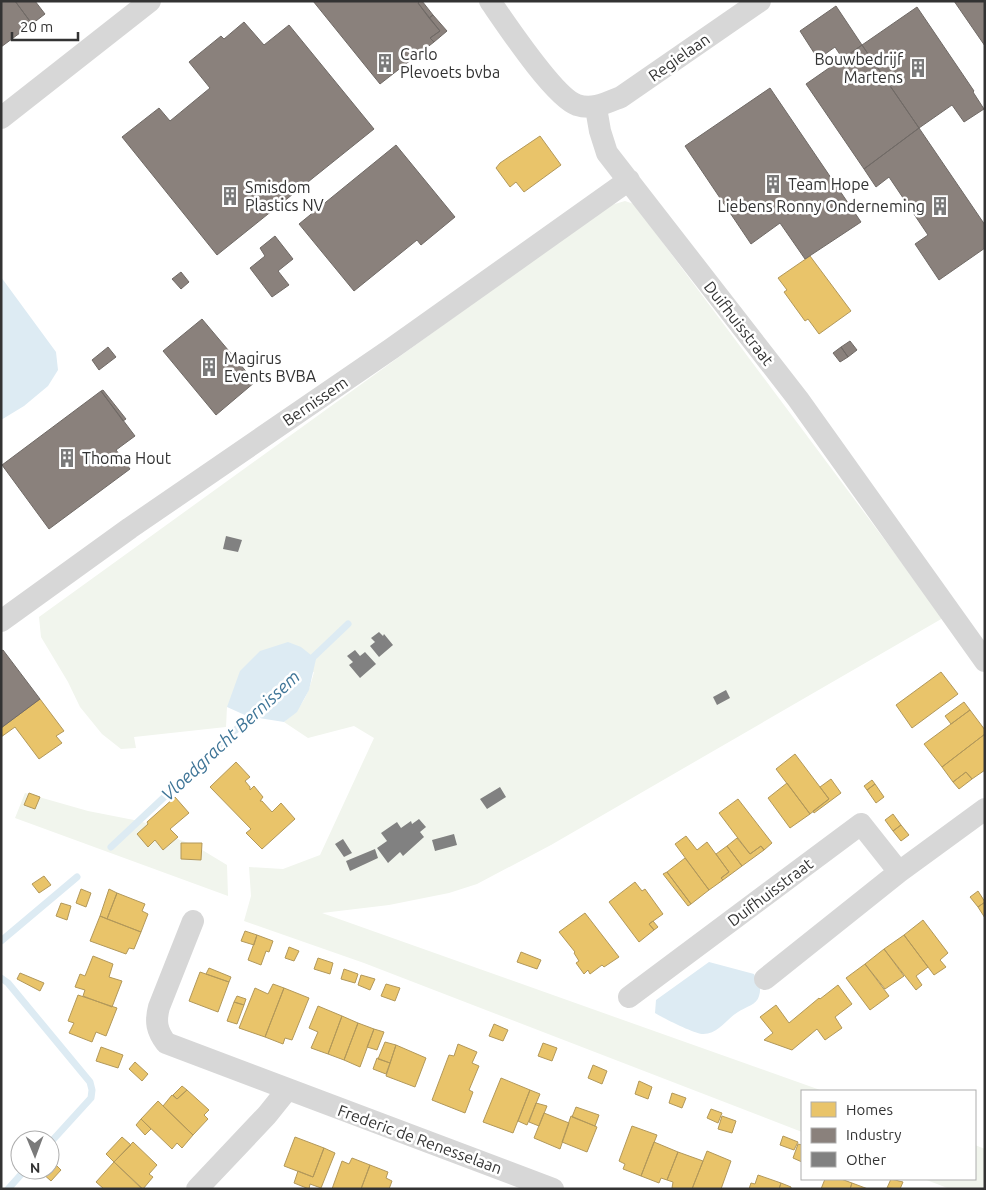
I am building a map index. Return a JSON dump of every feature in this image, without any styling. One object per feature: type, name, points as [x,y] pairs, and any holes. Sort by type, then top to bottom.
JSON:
[{"type":"street","points":[[1,118],[150,1]]},
{"type":"street","points":[[490,1],[556,90],[576,105],[596,108]]},
{"type":"street","name":"Regielaan","points":[[596,108],[621,97],[760,1]]},
{"type":"street","name":"Duifhuisstraat","points":[[596,108],[600,131],[607,153],[798,399],[985,661]]},
{"type":"street","name":"Bernissem","points":[[1,621],[130,528],[391,349],[629,180]]},
{"type":"street","points":[[765,978],[899,872],[985,809]]},
{"type":"street","name":"Duifhuisstraat","points":[[629,997],[861,824],[899,872]]},
{"type":"street","name":"Frederic de Renesselaan","points":[[193,921],[156,1017],[160,1035],[166,1043],[553,1189]]},
{"type":"street","points":[[197,1189],[267,1115],[287,1090]]},
{"type":"shaded area","points":[[625,201],[634,204],[943,618],[551,845],[477,884],[449,893],[389,905],[322,913],[820,1090],[801,1090],[801,1132],[364,963],[244,921],[251,896],[249,867],[283,869],[320,855],[374,738],[354,726],[308,738],[284,722],[304,700],[314,672],[227,707],[226,727],[134,737],[136,748],[121,749],[102,734],[80,707],[68,682],[41,637],[39,617],[608,206]]},
{"type":"shaded area","points":[[1,277],[56,352],[58,370],[48,386],[24,406],[1,420]]},
{"type":"shaded area","points":[[288,642],[301,647],[316,659],[309,690],[297,712],[284,722],[247,716],[227,707],[240,671],[260,651]]},
{"type":"shaded area","points":[[25,793],[88,811],[139,821],[155,826],[180,840],[194,845],[227,865],[228,896],[15,818]]},
{"type":"shaded area","points":[[709,962],[754,974],[760,990],[756,1002],[741,1010],[708,1034],[692,1031],[655,1013],[656,1000]]},
{"type":"shaded area","points":[[976,1145],[985,1149],[985,1189],[950,1189],[927,1180],[976,1180]]},
{"type":"building: Homes","points":[[540,136],[561,165],[524,192],[516,182],[510,187],[496,168],[500,163]]},
{"type":"building: Homes","points":[[810,256],[851,311],[819,334],[808,319],[805,321],[784,292],[787,290],[778,278]]},
{"type":"building: Homes","points":[[941,672],[958,694],[912,728],[896,705]]},
{"type":"building: Homes","points":[[40,699],[64,731],[56,736],[62,743],[39,759],[15,727],[1,737],[1,728]]},
{"type":"building: Homes","points":[[964,702],[970,710],[951,724],[945,716]]},
{"type":"building: Homes","points":[[970,710],[985,730],[985,734],[942,767],[924,744]]},
{"type":"building: Homes","points":[[985,734],[985,770],[972,779],[966,772],[953,782],[942,767]]},
{"type":"building: Homes","points":[[795,754],[829,799],[810,814],[776,769]]},
{"type":"building: Homes","points":[[236,762],[250,777],[245,781],[250,790],[254,786],[263,797],[260,801],[272,812],[281,803],[295,819],[262,849],[246,833],[251,829],[210,787]]},
{"type":"building: Homes","points":[[966,772],[972,779],[959,789],[953,782]]},
{"type":"building: Homes","points":[[831,779],[841,793],[814,813],[813,811],[829,799],[820,787]]},
{"type":"building: Homes","points":[[872,780],[875,784],[867,790],[864,786]]},
{"type":"building: Homes","points":[[787,783],[810,814],[790,828],[768,798]]},
{"type":"building: Homes","points":[[875,784],[884,797],[876,803],[867,790]]},
{"type":"building: Homes","points":[[29,793],[40,797],[35,809],[24,805]]},
{"type":"building: Homes","points":[[175,797],[189,813],[170,829],[178,837],[163,850],[155,840],[148,847],[137,834],[148,824],[147,822]]},
{"type":"building: Homes","points":[[738,799],[772,843],[764,850],[761,846],[750,854],[719,813]]},
{"type":"building: Homes","points":[[893,814],[901,825],[893,831],[885,820]]},
{"type":"building: Homes","points":[[901,825],[909,835],[901,841],[893,831]]},
{"type":"building: Homes","points":[[686,836],[697,850],[707,842],[729,872],[721,878],[723,880],[709,890],[675,844]]},
{"type":"building: Homes","points":[[737,838],[750,854],[761,846],[764,850],[742,866],[727,846]]},
{"type":"building: Homes","points":[[181,843],[202,843],[201,860],[181,859]]},
{"type":"building: Homes","points":[[727,846],[742,866],[723,880],[721,878],[729,872],[716,854]]},
{"type":"building: Homes","points":[[685,858],[709,890],[691,904],[667,872]]},
{"type":"building: Homes","points":[[667,872],[691,904],[688,906],[663,874]]},
{"type":"building: Homes","points":[[44,876],[51,885],[39,893],[32,884]]},
{"type":"building: Homes","points":[[635,882],[642,891],[645,889],[663,914],[649,924],[654,930],[639,942],[609,902]]},
{"type":"building: Homes","points":[[81,889],[91,893],[86,907],[76,903]]},
{"type":"building: Homes","points":[[109,889],[117,893],[107,919],[100,916]]},
{"type":"building: Homes","points":[[978,891],[985,902],[978,907],[970,897]]},
{"type":"building: Homes","points":[[117,893],[145,904],[142,911],[148,914],[141,932],[107,919]]},
{"type":"building: Homes","points":[[985,902],[985,918],[978,907]]},
{"type":"building: Homes","points":[[61,903],[71,906],[67,920],[56,916]]},
{"type":"building: Homes","points":[[585,913],[619,957],[604,967],[602,965],[590,974],[588,970],[584,974],[576,963],[579,961],[575,952],[559,932]]},
{"type":"building: Homes","points":[[100,916],[141,932],[134,949],[129,948],[126,954],[90,941]]},
{"type":"building: Homes","points":[[923,920],[948,953],[940,960],[946,967],[934,975],[904,935]]},
{"type":"building: Homes","points":[[653,921],[658,927],[654,930],[649,924]]},
{"type":"building: Homes","points":[[245,931],[257,935],[254,945],[241,941]]},
{"type":"building: Homes","points":[[257,935],[273,941],[269,952],[266,951],[261,965],[248,960]]},
{"type":"building: Homes","points":[[904,935],[928,967],[916,976],[922,985],[916,990],[884,949]]},
{"type":"building: Homes","points":[[289,947],[299,951],[294,961],[285,958]]},
{"type":"building: Homes","points":[[884,949],[904,976],[885,989],[865,964]]},
{"type":"building: Homes","points":[[521,952],[541,960],[537,969],[517,962]]},
{"type":"building: Homes","points":[[93,956],[113,964],[109,977],[122,981],[112,1007],[83,996],[85,990],[75,987],[80,974],[85,976]]},
{"type":"building: Homes","points":[[318,958],[333,963],[330,974],[314,969]]},
{"type":"building: Homes","points":[[865,964],[889,996],[870,1010],[846,978]]},
{"type":"building: Homes","points":[[209,968],[231,977],[229,982],[206,974]]},
{"type":"building: Homes","points":[[344,969],[358,974],[355,983],[341,979]]},
{"type":"building: Homes","points":[[200,972],[229,982],[218,1012],[189,1001]]},
{"type":"building: Homes","points":[[20,973],[44,983],[40,991],[17,979]]},
{"type":"building: Homes","points":[[361,975],[375,979],[370,990],[358,985]]},
{"type":"building: Homes","points":[[273,984],[284,988],[265,1037],[239,1028],[255,988],[268,994]]},
{"type":"building: Homes","points":[[386,984],[400,988],[395,1001],[381,996]]},
{"type":"building: Homes","points":[[838,985],[852,1004],[835,1017],[842,1028],[825,1040],[817,1029],[792,1050],[764,1040],[773,1033],[760,1017],[776,1005],[789,1023]]},
{"type":"building: Homes","points":[[284,988],[309,998],[292,1040],[285,1038],[283,1044],[265,1037]]},
{"type":"building: Homes","points":[[78,995],[117,1008],[106,1036],[96,1032],[92,1042],[69,1033],[74,1023],[68,1021]]},
{"type":"building: Homes","points":[[237,996],[246,999],[244,1005],[234,1002]]},
{"type":"building: Homes","points":[[234,1002],[244,1005],[237,1024],[227,1021]]},
{"type":"building: Homes","points":[[318,1006],[342,1016],[328,1054],[311,1048],[318,1032],[309,1028]]},
{"type":"building: Homes","points":[[342,1016],[358,1023],[344,1060],[328,1054]]},
{"type":"building: Homes","points":[[358,1023],[374,1029],[360,1067],[344,1060]]},
{"type":"building: Homes","points":[[494,1024],[508,1030],[503,1041],[489,1036]]},
{"type":"building: Homes","points":[[374,1029],[384,1032],[377,1050],[367,1047]]},
{"type":"building: Homes","points":[[385,1042],[396,1045],[390,1063],[378,1059]]},
{"type":"building: Homes","points":[[543,1043],[557,1048],[552,1061],[538,1056]]},
{"type":"building: Homes","points":[[458,1044],[477,1052],[472,1063],[479,1066],[469,1090],[473,1092],[465,1113],[432,1100],[449,1055],[454,1056]]},
{"type":"building: Homes","points":[[396,1045],[426,1058],[415,1087],[386,1076]]},
{"type":"building: Homes","points":[[101,1047],[123,1055],[118,1068],[96,1061]]},
{"type":"building: Homes","points":[[377,1058],[390,1063],[386,1074],[373,1069]]},
{"type":"building: Homes","points":[[135,1062],[148,1074],[142,1081],[129,1069]]},
{"type":"building: Homes","points":[[593,1065],[607,1071],[602,1084],[588,1078]]},
{"type":"building: Homes","points":[[501,1078],[530,1090],[513,1133],[483,1122]]},
{"type":"building: Homes","points":[[639,1081],[652,1087],[648,1099],[635,1094]]},
{"type":"building: Homes","points":[[182,1086],[187,1090],[177,1099],[173,1095]]},
{"type":"building: Homes","points":[[187,1090],[209,1110],[204,1115],[208,1119],[193,1135],[163,1106],[172,1095],[177,1099]]},
{"type":"building: Homes","points":[[530,1090],[540,1094],[527,1125],[518,1121]]},
{"type":"building: Homes","points":[[672,1093],[686,1098],[682,1108],[669,1103]]},
{"type":"building: Homes","points":[[158,1101],[193,1135],[182,1148],[177,1143],[172,1149],[141,1119]]},
{"type":"building: Homes","points":[[536,1103],[547,1106],[539,1126],[529,1122]]},
{"type":"building: Homes","points":[[576,1107],[599,1115],[595,1126],[572,1117]]},
{"type":"building: Homes","points":[[711,1109],[722,1113],[718,1123],[707,1118]]},
{"type":"building: Homes","points":[[544,1113],[569,1123],[560,1149],[534,1138]]},
{"type":"building: Homes","points":[[571,1116],[597,1127],[587,1152],[562,1142]]},
{"type":"building: Homes","points":[[722,1116],[736,1121],[732,1133],[718,1129]]},
{"type":"building: Homes","points":[[141,1119],[151,1129],[145,1135],[136,1125]]},
{"type":"building: Homes","points":[[632,1126],[657,1135],[641,1176],[623,1169],[625,1164],[619,1161]]},
{"type":"building: Homes","points":[[783,1136],[798,1142],[794,1150],[780,1145]]},
{"type":"building: Homes","points":[[122,1137],[131,1145],[114,1162],[106,1154]]},
{"type":"building: Homes","points":[[295,1137],[324,1148],[313,1177],[284,1166]]},
{"type":"building: Homes","points":[[133,1142],[157,1165],[149,1174],[153,1177],[143,1189],[114,1162]]},
{"type":"building: Homes","points":[[654,1142],[678,1152],[667,1180],[661,1178],[659,1183],[641,1176]]},
{"type":"building: Homes","points":[[798,1144],[801,1145],[801,1162],[793,1158]]},
{"type":"building: Homes","points":[[324,1148],[335,1153],[321,1188],[310,1184],[309,1189],[294,1183],[298,1171],[313,1177]]},
{"type":"building: Homes","points":[[707,1151],[731,1161],[721,1189],[692,1189]]},
{"type":"building: Homes","points":[[678,1152],[703,1161],[692,1189],[672,1188],[673,1182],[667,1180]]},
{"type":"building: Homes","points":[[352,1158],[370,1165],[361,1189],[332,1189],[342,1161],[349,1164]]},
{"type":"building: Homes","points":[[114,1162],[142,1189],[104,1189],[96,1182]]},
{"type":"building: Homes","points":[[370,1165],[388,1172],[386,1178],[392,1181],[389,1189],[361,1189]]},
{"type":"building: Homes","points":[[758,1175],[781,1183],[779,1189],[749,1189],[751,1183],[755,1184]]},
{"type":"building: Homes","points":[[825,1180],[844,1180],[852,1183],[850,1189],[821,1189]]},
{"type":"building: Homes","points":[[891,1180],[903,1182],[900,1189],[887,1188]]},
{"type":"building: Homes","points":[[781,1183],[791,1187],[791,1189],[779,1189]]},
{"type":"building: Homes","points":[[852,1183],[868,1189],[850,1189]]},
{"type":"building: Industry","points":[[1,1],[15,1],[32,24],[1,47]]},
{"type":"building: Industry","points":[[15,1],[35,1],[45,14],[32,24]]},
{"type":"building: Industry","name":"Carlo Plevoets bvba","points":[[313,1],[420,1],[418,3],[440,31],[430,38],[434,42],[380,84]]},
{"type":"building: Industry","points":[[420,1],[433,15],[429,18],[418,3]]},
{"type":"building: Industry","points":[[954,1],[985,1],[985,46]]},
{"type":"building: Industry","points":[[836,6],[862,45],[843,59],[835,47],[818,59],[800,31]]},
{"type":"building: Industry","name":"Bouwbedrijf Martens","points":[[917,7],[974,91],[984,109],[964,122],[952,105],[919,128],[862,45]]},
{"type":"building: Industry","points":[[433,15],[447,31],[434,42],[430,38],[440,31],[429,18]]},
{"type":"building: Industry","name":"Smisdom Plastics NV","points":[[244,22],[264,45],[289,25],[374,129],[217,255],[122,137],[159,108],[170,121],[210,88],[189,62],[221,36],[224,39]]},
{"type":"building: Industry","points":[[862,45],[919,128],[864,169],[806,84]]},
{"type":"building: Industry","name":"Team Hope","points":[[770,88],[861,222],[805,259],[780,223],[751,244],[685,146]]},
{"type":"building: Industry","name":"Liebens Ronny Onderneming","points":[[919,128],[985,225],[985,248],[939,280],[915,244],[928,235],[889,177],[876,187],[864,169]]},
{"type":"building: Industry","points":[[396,145],[455,217],[421,245],[417,240],[354,291],[299,224]]},
{"type":"building: Industry","points":[[275,236],[293,259],[278,271],[289,285],[272,297],[250,268],[265,256],[260,248]]},
{"type":"building: Industry","points":[[181,272],[189,282],[181,289],[172,279]]},
{"type":"building: Industry","name":"Magirus Events BVBA","points":[[202,319],[255,382],[216,415],[163,351]]},
{"type":"building: Industry","points":[[850,341],[857,350],[848,357],[841,347]]},
{"type":"building: Industry","points":[[108,347],[116,357],[99,370],[92,360]]},
{"type":"building: Industry","points":[[841,347],[848,357],[840,362],[833,353]]},
{"type":"building: Industry","points":[[103,390],[126,419],[123,421],[101,391]]},
{"type":"building: Industry","name":"Thoma Hout","points":[[101,391],[135,436],[116,450],[130,469],[49,529],[2,465]]},
{"type":"building: Industry","points":[[3,650],[40,699],[1,728],[1,651]]},
{"type":"building: Other","points":[[226,536],[242,540],[238,552],[223,549]]},
{"type":"building: Other","points":[[379,632],[383,636],[384,634],[393,645],[379,657],[370,646],[375,642],[371,638]]},
{"type":"building: Other","points":[[355,650],[360,656],[365,652],[376,664],[360,678],[349,665],[353,662],[347,656]]},
{"type":"building: Other","points":[[726,690],[730,698],[717,705],[713,697]]},
{"type":"building: Other","points":[[500,787],[506,797],[487,809],[480,799]]},
{"type":"building: Other","points":[[419,819],[426,827],[420,832],[424,837],[403,856],[400,852],[388,863],[377,848],[387,841],[381,833],[397,822],[401,828],[411,821],[412,824]]},
{"type":"building: Other","points":[[454,834],[457,845],[435,851],[432,840]]},
{"type":"building: Other","points":[[343,839],[352,853],[344,857],[335,844]]},
{"type":"building: Other","points":[[375,849],[378,858],[350,871],[346,861]]},
{"type":"waterway","name":"Vloedgracht Bernissem","points":[[307,663],[348,624]]},
{"type":"waterway","name":"Vloedgracht Bernissem","points":[[111,847],[257,710]]},
{"type":"waterway","name":"Vloedgracht Bernissem","points":[[1,941],[77,877]]},
{"type":"waterway","name":"Vloedgracht Bernissem","points":[[1,978],[8,983],[90,1082],[91,1098],[60,1132]]},
{"type":"waterway","name":"Vloedgracht Bernissem","points":[[8,1189],[16,1180]]},
{"type":"place","name":"Carlo Plevoets bvba","points":[[385,63]]},
{"type":"place","name":"Bouwbedrijf Martens","points":[[918,68]]},
{"type":"place","name":"Team Hope","points":[[773,184]]},
{"type":"place","name":"Smisdom Plastics NV","points":[[230,196]]},
{"type":"place","name":"Liebens Ronny Onderneming","points":[[940,206]]},
{"type":"place","name":"Magirus Events BVBA","points":[[209,367]]},
{"type":"place","name":"Thoma Hout","points":[[67,458]]}]
